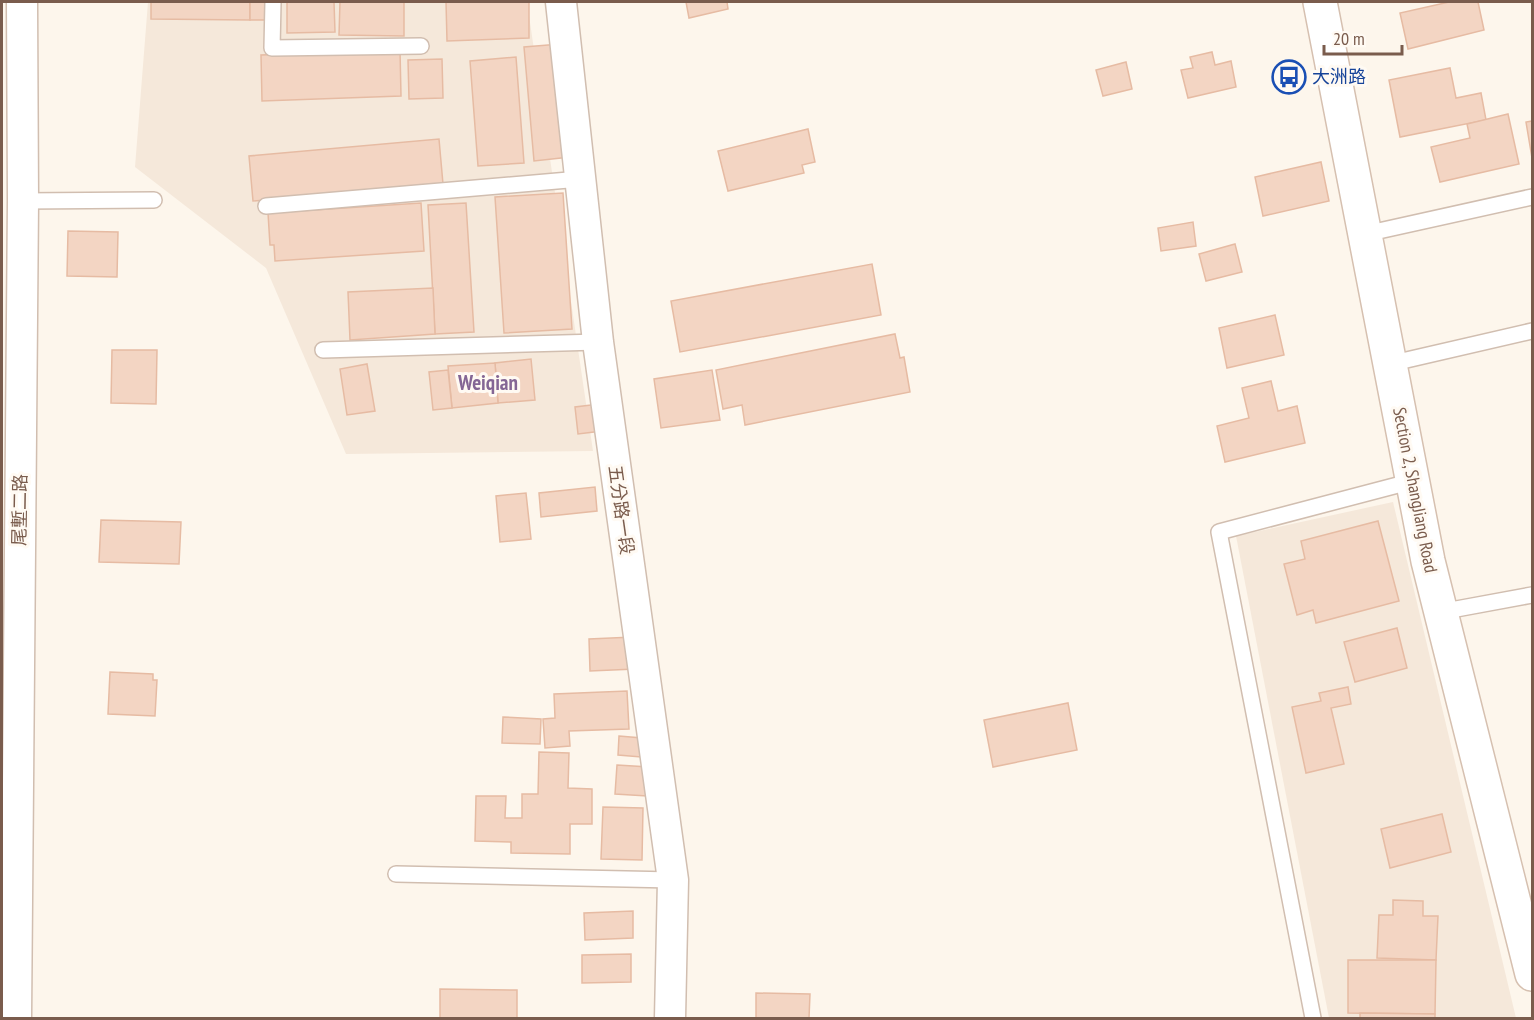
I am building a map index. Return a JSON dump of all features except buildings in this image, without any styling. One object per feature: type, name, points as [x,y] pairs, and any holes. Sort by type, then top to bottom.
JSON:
[{"type":"main road","name":"Section 2, ShangJiang Road","points":[[1320,2],[1428,561],[1525,921],[1533,974]]},
{"type":"street","name":"尾塹二路","points":[[16,1018],[9,873],[23,201],[22,2]]},
{"type":"street","name":"五分路一段","points":[[561,2],[598,342],[673,880],[670,1018]]},
{"type":"lane","points":[[273,2],[272,48],[421,46]]},
{"type":"lane","points":[[266,206],[580,179]]},
{"type":"lane","points":[[1365,234],[1533,197]]},
{"type":"lane","points":[[23,201],[154,200]]},
{"type":"lane","points":[[1389,364],[1533,331]]},
{"type":"lane","points":[[323,351],[598,342]]},
{"type":"lane","points":[[1313,1018],[1220,532],[1413,481]]},
{"type":"lane","points":[[1440,612],[1533,595]]},
{"type":"lane","points":[[396,874],[673,880]]},
{"type":"shaded area","points":[[148,2],[527,2],[593,451],[346,454],[266,268],[135,167]]},
{"type":"shaded area","points":[[1393,502],[1516,1018],[1329,1018],[1236,536]]},
{"type":"place","name":"大洲路","points":[[1289,77]]},
{"type":"district","name":"Weiqian","points":[[488,383]]}]
